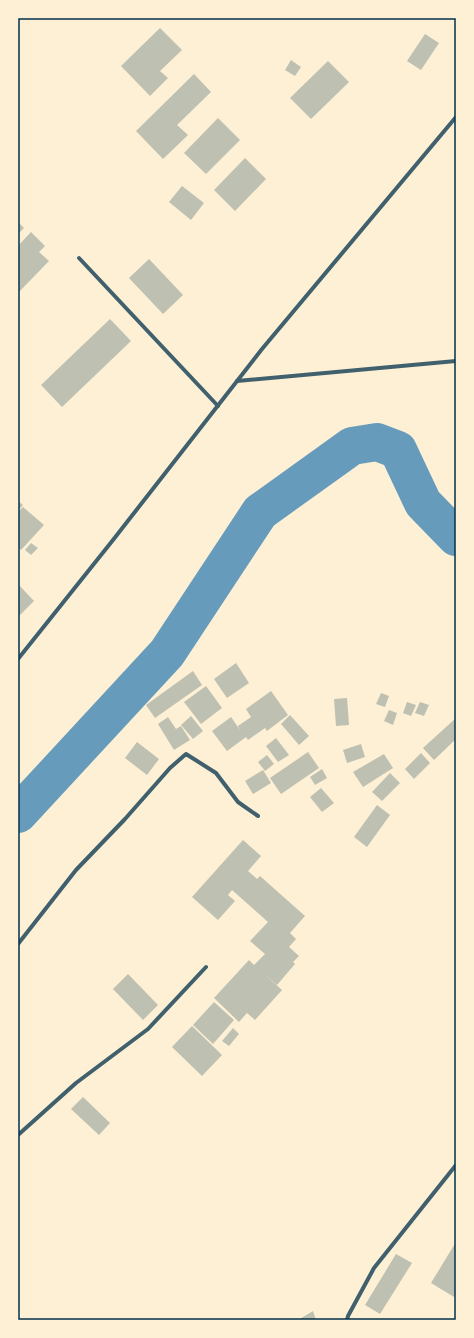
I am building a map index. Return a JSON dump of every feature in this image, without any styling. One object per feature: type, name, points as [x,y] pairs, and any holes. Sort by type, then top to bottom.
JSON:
[{"type":"street","points":[[18,659],[237,381],[456,116]]},
{"type":"street","points":[[79,258],[218,406]]},
{"type":"street","points":[[237,381],[456,361]]},
{"type":"street","points":[[18,944],[76,870],[125,819],[170,768],[186,754],[216,773],[238,802],[258,816]]},
{"type":"street","points":[[18,1135],[76,1083],[148,1029],[206,967]]},
{"type":"street","points":[[347,1320],[374,1268],[456,1165]]},
{"type":"building","points":[[160,28],[182,50],[160,71],[168,78],[150,96],[121,66]]},
{"type":"building","points":[[425,34],[439,43],[421,70],[407,61]]},
{"type":"building","points":[[291,60],[301,67],[295,76],[285,70]]},
{"type":"building","points":[[328,61],[349,82],[311,119],[290,98]]},
{"type":"building","points":[[194,74],[211,92],[177,125],[188,135],[163,159],[136,131]]},
{"type":"building","points":[[218,118],[240,140],[206,174],[184,153]]},
{"type":"building","points":[[245,158],[266,179],[235,211],[214,190]]},
{"type":"building","points":[[182,186],[204,203],[191,220],[169,202]]},
{"type":"building","points":[[18,222],[24,228],[18,234]]},
{"type":"building","points":[[31,232],[45,246],[39,252],[49,261],[18,293],[18,246]]},
{"type":"building","points":[[149,259],[183,295],[163,314],[129,278]]},
{"type":"building","points":[[110,319],[131,341],[62,407],[41,385]]},
{"type":"building","points":[[18,501],[23,505],[18,511]]},
{"type":"building","points":[[23,507],[44,525],[21,550],[18,547],[18,512]]},
{"type":"building","points":[[31,543],[38,548],[31,555],[25,550]]},
{"type":"building","points":[[18,584],[34,601],[18,617]]},
{"type":"building","points":[[236,663],[249,683],[227,698],[214,679]]},
{"type":"building","points":[[193,671],[202,685],[155,718],[146,705]]},
{"type":"building","points":[[206,686],[222,708],[201,724],[184,702]]},
{"type":"building","points":[[271,691],[288,715],[267,731],[265,728],[248,740],[246,737],[227,751],[212,731],[231,717],[240,730],[238,726],[251,717],[246,709]]},
{"type":"building","points":[[381,693],[389,696],[385,707],[376,704]]},
{"type":"building","points":[[347,698],[349,725],[336,726],[334,699]]},
{"type":"building","points":[[407,702],[416,705],[411,716],[403,713]]},
{"type":"building","points":[[420,702],[429,705],[424,716],[415,713]]},
{"type":"building","points":[[389,710],[397,713],[393,725],[384,721]]},
{"type":"building","points":[[290,715],[309,736],[299,745],[281,724]]},
{"type":"building","points":[[191,716],[203,731],[193,739],[181,725]]},
{"type":"building","points":[[168,717],[176,729],[181,726],[190,740],[174,750],[158,724]]},
{"type":"building","points":[[456,718],[456,739],[434,760],[423,748]]},
{"type":"building","points":[[276,738],[289,755],[278,762],[266,746]]},
{"type":"building","points":[[137,742],[159,759],[147,775],[125,758]]},
{"type":"building","points":[[361,744],[365,757],[347,763],[343,750]]},
{"type":"building","points":[[308,752],[319,768],[281,794],[270,778]]},
{"type":"building","points":[[421,753],[430,763],[414,779],[405,769]]},
{"type":"building","points":[[384,754],[393,768],[363,787],[353,772]]},
{"type":"building","points":[[267,755],[274,764],[265,771],[258,762]]},
{"type":"building","points":[[322,769],[327,778],[315,785],[310,777]]},
{"type":"building","points":[[263,770],[271,783],[253,794],[245,781]]},
{"type":"building","points":[[390,773],[400,783],[382,801],[372,792]]},
{"type":"building","points":[[321,788],[334,803],[322,812],[310,797]]},
{"type":"building","points":[[377,805],[390,815],[367,847],[354,837]]},
{"type":"building","points":[[243,840],[261,856],[248,871],[257,879],[260,876],[305,916],[290,933],[296,939],[289,947],[299,956],[293,962],[295,964],[277,985],[262,972],[282,990],[255,1020],[247,1013],[239,1022],[214,998],[249,960],[254,965],[265,954],[250,941],[268,922],[232,890],[228,895],[235,901],[218,920],[192,897]]},
{"type":"building","points":[[128,974],[158,1005],[143,1020],[113,989]]},
{"type":"building","points":[[214,1002],[234,1020],[213,1044],[193,1025]]},
{"type":"building","points":[[192,1026],[222,1055],[202,1076],[172,1047]]},
{"type":"building","points":[[233,1028],[239,1034],[229,1046],[222,1041]]},
{"type":"building","points":[[83,1097],[110,1123],[99,1135],[71,1109]]},
{"type":"building","points":[[456,1242],[456,1293],[454,1297],[431,1283]]},
{"type":"building","points":[[396,1254],[412,1263],[380,1314],[365,1305]]},
{"type":"building","points":[[313,1311],[316,1320],[298,1320]]},
{"type":"waterway","points":[[18,814],[167,653],[260,512],[352,446],[377,442],[398,450],[423,503],[456,537]]}]
